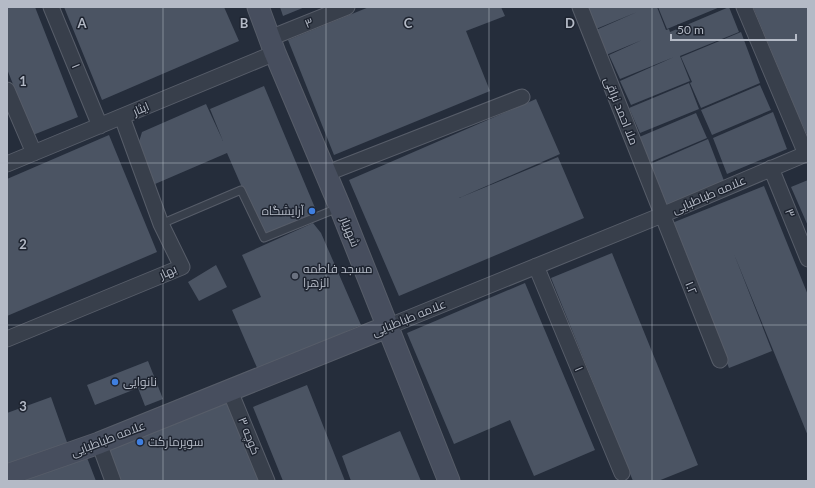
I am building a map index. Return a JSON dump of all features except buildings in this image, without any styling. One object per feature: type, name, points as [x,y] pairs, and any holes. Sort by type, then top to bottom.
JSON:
[{"type":"main road","name":"شهریار","points":[[258,7],[272,45],[340,207],[450,481]]},
{"type":"main road","name":"علامه طباطبایی","points":[[7,475],[98,443],[387,327]]},
{"type":"street","name":"۱","points":[[51,7],[100,126]]},
{"type":"street","name":"۳","points":[[272,45],[348,7]]},
{"type":"street","name":"ملا احمد نراقی","points":[[580,7],[662,215]]},
{"type":"street","points":[[744,7],[807,154]]},
{"type":"street","name":"ایثار","points":[[7,164],[122,117],[272,45]]},
{"type":"street","points":[[7,90],[34,153]]},
{"type":"street","points":[[325,174],[522,97]]},
{"type":"street","name":"بهار","points":[[7,339],[182,267],[161,224],[122,117]]},
{"type":"street","name":"علامه طباطبایی","points":[[387,327],[807,154]]},
{"type":"street","name":"۳","points":[[771,168],[808,259]]},
{"type":"street","name":"۱.۲","points":[[662,215],[720,360]]},
{"type":"street","name":"۱","points":[[536,266],[622,473]]},
{"type":"street","name":"کوچه ۳","points":[[230,391],[267,481]]},
{"type":"street","points":[[98,443],[113,481]]},
{"type":"lane","points":[[161,224],[241,190],[264,238],[340,207]]},
{"type":"place","name":"آرایشگاه","points":[[312,211]]},
{"type":"place","name":"مسجد فاطمه الزهرا","points":[[295,276]]},
{"type":"place","name":"نانوایی","points":[[115,382]]},
{"type":"place","name":"سوپرمارکت","points":[[140,442]]}]
